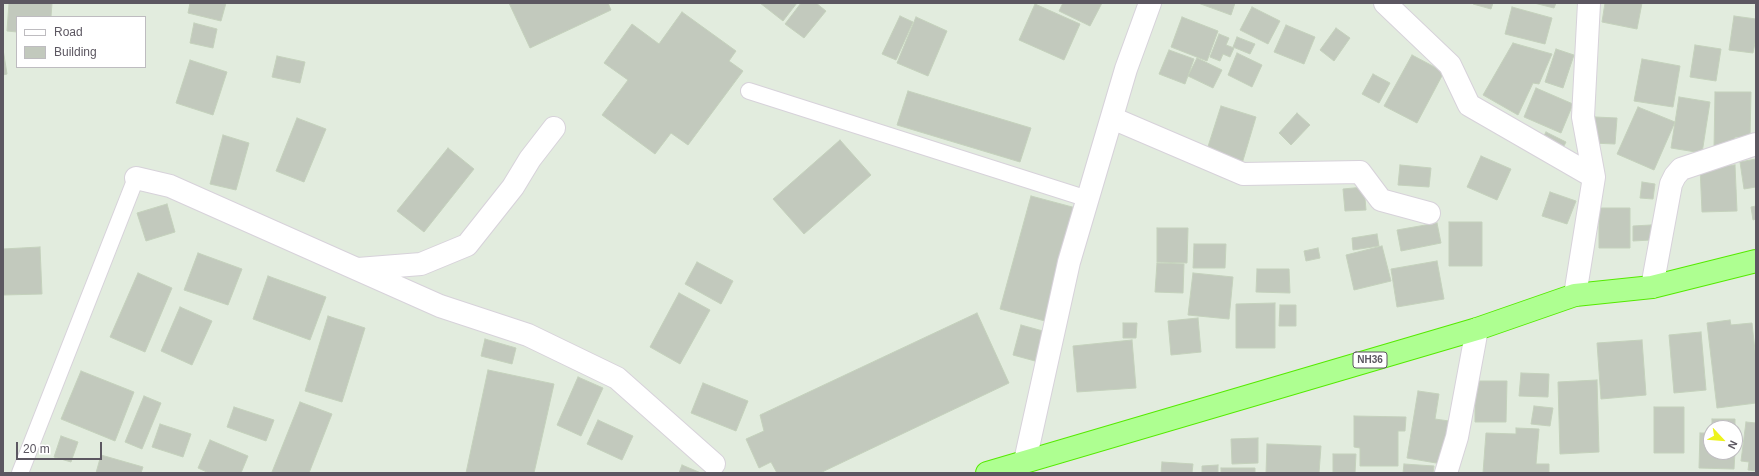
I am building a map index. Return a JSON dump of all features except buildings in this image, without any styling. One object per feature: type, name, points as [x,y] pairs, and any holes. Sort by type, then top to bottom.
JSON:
[{"type":"highway","name":"NH36","points":[[987,473],[1477,329],[1575,295],[1652,287],[1756,262]]},
{"type":"street","points":[[1025,461],[1069,262],[1126,69],[1150,3]]},
{"type":"street","points":[[1385,3],[1450,65],[1469,105],[1594,177]]},
{"type":"street","points":[[1575,295],[1594,177],[1583,117],[1589,3]]},
{"type":"street","points":[[1112,118],[1243,174],[1360,172],[1381,200],[1429,213]]},
{"type":"street","points":[[356,269],[421,264],[467,245],[513,187],[530,159],[554,128]]},
{"type":"street","points":[[1652,287],[1671,184],[1675,176],[1681,169],[1756,144]]},
{"type":"street","points":[[136,178],[170,186],[440,306],[528,335],[617,378],[714,464]]},
{"type":"street","points":[[1446,473],[1457,437],[1477,329]]},
{"type":"lane","points":[[749,91],[1088,199]]},
{"type":"lane","points":[[20,473],[136,178]]}]
